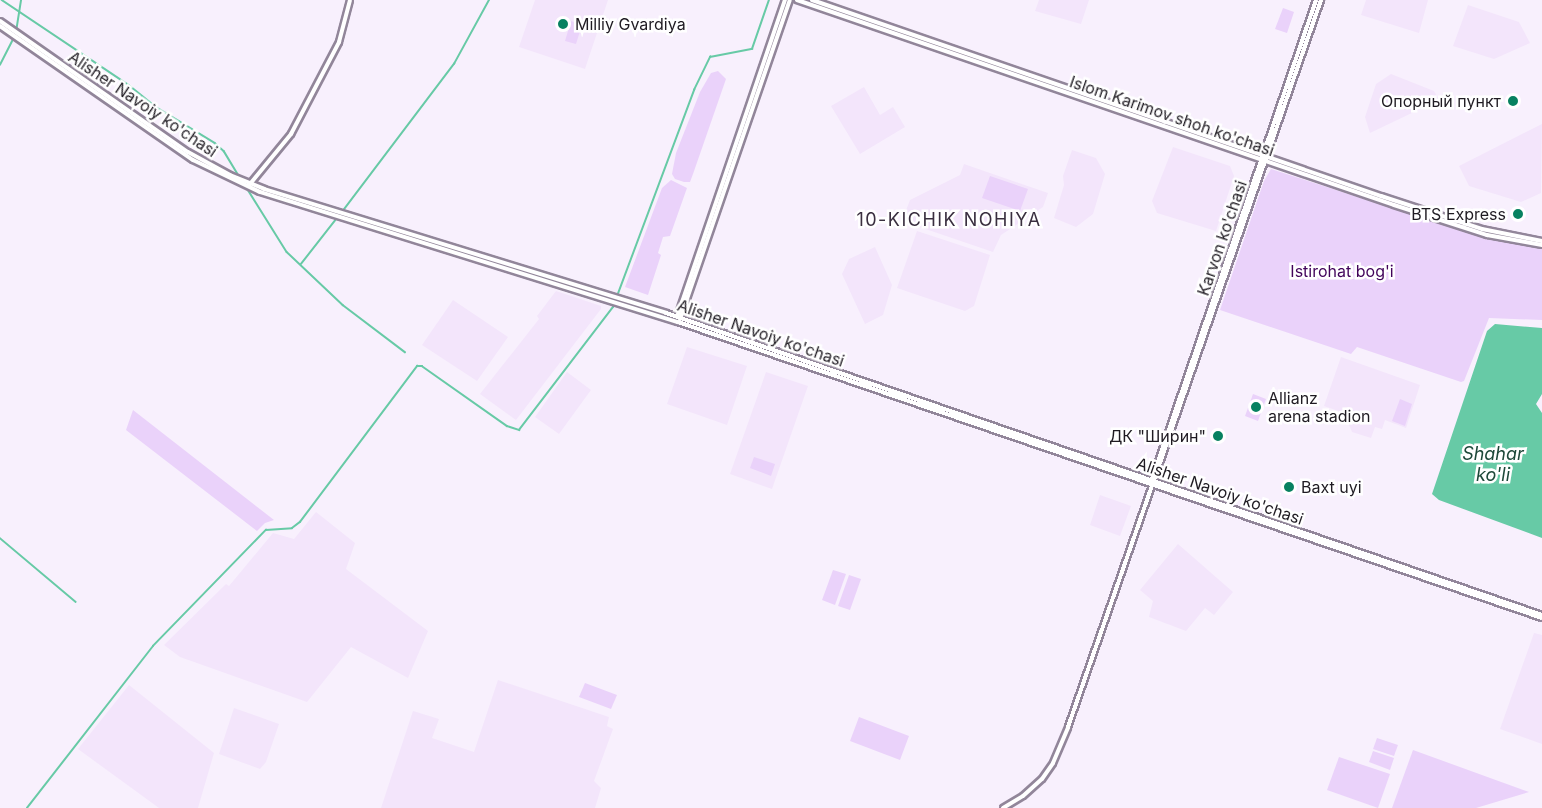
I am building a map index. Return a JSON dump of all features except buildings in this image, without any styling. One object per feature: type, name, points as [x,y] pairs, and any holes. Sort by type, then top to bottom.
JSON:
[{"type":"main road","points":[[245,183],[291,134],[339,42],[350,0]]},
{"type":"main road","points":[[679,319],[788,0]]},
{"type":"main road","name":"Islom Karimov shoh ko'chasi","points":[[797,0],[1264,158],[1482,229],[1542,243]]},
{"type":"main road","name":"Islom Karimov shoh ko'chasi","points":[[812,0],[1264,158]]},
{"type":"main road","name":"Karvon ko'chasi","points":[[1003,808],[1023,796],[1042,779],[1060,748],[1264,158],[1316,0]]},
{"type":"main road","points":[[1264,158],[1321,0]]},
{"type":"main road","name":"Alisher Navoiy ko'chasi","points":[[0,24],[18,34],[193,160],[245,183],[693,323],[824,369]]},
{"type":"main road","name":"Alisher Navoiy ko'chasi","points":[[125,111],[188,152],[245,183]]},
{"type":"main road","name":"Alisher Navoiy ko'chasi","points":[[621,301],[668,314],[1542,617]]},
{"type":"main road","points":[[668,314],[682,308]]},
{"type":"main road","points":[[682,308],[687,318],[693,323]]},
{"type":"shaded area","name":"Milliy Gvardiya","points":[[535,0],[608,0],[585,69],[519,47]]},
{"type":"shaded area","points":[[1039,0],[1089,0],[1081,24],[1035,11]]},
{"type":"shaded area","points":[[1366,0],[1428,0],[1419,33],[1361,15]]},
{"type":"shaded area","points":[[1468,5],[1519,22],[1530,43],[1494,59],[1453,46]]},
{"type":"shaded area","points":[[1391,74],[1434,91],[1439,100],[1370,133],[1365,117],[1376,84]]},
{"type":"shaded area","points":[[864,87],[880,115],[893,107],[905,127],[860,154],[831,106]]},
{"type":"shaded area","points":[[1542,124],[1541,193],[1521,202],[1469,186],[1459,166]]},
{"type":"shaded area","points":[[1173,147],[1230,166],[1234,176],[1216,231],[1157,213],[1152,201]]},
{"type":"shaded area","points":[[1072,150],[1096,158],[1105,174],[1093,214],[1076,227],[1054,218],[1064,185],[1063,176]]},
{"type":"shaded area","points":[[964,164],[1048,193],[1043,207],[1001,235],[993,252],[902,221],[910,200],[960,175]]},
{"type":"shaded area","points":[[917,231],[990,255],[974,306],[965,311],[897,288]]},
{"type":"shaded area","points":[[875,247],[892,285],[883,315],[865,324],[842,274],[849,259]]},
{"type":"shaded area","points":[[556,291],[601,306],[601,309],[516,420],[480,394],[539,319],[537,316]]},
{"type":"shaded area","points":[[453,300],[508,337],[477,381],[422,345]]},
{"type":"shaded area","points":[[687,347],[747,366],[727,425],[667,404]]},
{"type":"shaded area","points":[[1341,357],[1420,385],[1406,428],[1385,420],[1382,429],[1375,427],[1371,438],[1352,432],[1344,413],[1324,406]]},
{"type":"shaded area","points":[[567,372],[591,390],[559,434],[535,417]]},
{"type":"shaded area","points":[[766,372],[808,386],[772,489],[730,474]]},
{"type":"shaded area","points":[[1100,495],[1131,506],[1120,536],[1090,525]]},
{"type":"shaded area","points":[[316,512],[355,543],[346,569],[428,631],[408,678],[351,647],[307,702],[180,657],[164,645],[226,584],[229,586],[273,533],[294,539]]},
{"type":"shaded area","points":[[1178,544],[1233,592],[1214,615],[1205,608],[1186,631],[1149,617],[1153,601],[1140,590]]},
{"type":"shaded area","points":[[1534,633],[1542,635],[1542,744],[1500,729]]},
{"type":"shaded area","points":[[498,680],[609,717],[607,726],[613,729],[594,781],[601,788],[595,808],[381,808],[413,711],[439,719],[432,738],[474,752]]},
{"type":"shaded area","points":[[129,685],[214,753],[198,808],[159,808],[78,749]]},
{"type":"shaded area","points":[[234,708],[279,724],[266,762],[260,769],[219,754]]},
{"type":"green space","points":[[1283,8],[1294,12],[1287,33],[1275,29]]},
{"type":"green space","points":[[571,21],[582,25],[576,44],[565,41]]},
{"type":"green space","points":[[718,71],[726,79],[690,182],[675,179],[672,174],[676,153],[700,92],[711,73]]},
{"type":"green space","name":"Istirohat bog'i","points":[[1271,169],[1488,239],[1542,248],[1542,320],[1489,318],[1464,381],[1461,382],[1357,347],[1351,354],[1220,310],[1264,181]]},
{"type":"green space","points":[[990,176],[1028,189],[1020,211],[982,198]]},
{"type":"green space","points":[[671,180],[687,188],[670,236],[663,237],[658,253],[661,255],[648,295],[625,287],[662,188]]},
{"type":"green space","name":"Allianz arena stadion","points":[[1253,394],[1266,399],[1258,421],[1245,416]]},
{"type":"green space","points":[[1400,399],[1412,404],[1405,426],[1392,421]]},
{"type":"green space","points":[[133,410],[274,520],[265,523],[257,531],[126,430]]},
{"type":"green space","points":[[754,457],[775,464],[771,476],[750,468]]},
{"type":"green space","points":[[833,570],[846,574],[835,605],[822,600]]},
{"type":"green space","points":[[849,575],[861,579],[850,610],[838,606]]},
{"type":"green space","points":[[585,683],[617,695],[611,709],[579,697]]},
{"type":"green space","points":[[859,717],[909,736],[900,760],[850,741]]},
{"type":"green space","points":[[1377,738],[1398,745],[1394,756],[1373,749]]},
{"type":"green space","points":[[1413,750],[1529,792],[1476,808],[1392,808]]},
{"type":"green space","points":[[1373,751],[1394,758],[1390,770],[1369,762]]},
{"type":"green space","points":[[1339,757],[1390,774],[1378,808],[1327,790]]},
{"type":"water","name":"Shahar ko'li","points":[[1495,324],[1542,328],[1542,394],[1536,404],[1542,413],[1542,538],[1439,500],[1432,494],[1487,331]]},
{"type":"waterway","points":[[2,0],[129,85],[156,107],[215,143],[224,151],[241,179]]},
{"type":"waterway","points":[[16,32],[21,0]]},
{"type":"waterway","points":[[342,212],[454,64],[489,0]]},
{"type":"waterway","points":[[27,808],[153,646],[266,530],[292,528],[300,522],[417,366],[422,366],[507,426],[519,430],[613,307],[694,90],[710,57],[752,49],[769,0]]},
{"type":"waterway","points":[[0,65],[15,36]]},
{"type":"waterway","points":[[247,188],[287,252],[343,305],[405,352]]},
{"type":"waterway","points":[[301,264],[337,218]]},
{"type":"waterway","points":[[0,538],[76,602]]},
{"type":"place","name":"Milliy Gvardiya","points":[[563,24]]},
{"type":"place","name":"Опорный пункт","points":[[1513,101]]},
{"type":"place","name":"BTS Express","points":[[1518,214]]},
{"type":"place","name":"Allianz arena stadion","points":[[1256,407]]},
{"type":"place","name":"ДК \"Ширин\"","points":[[1218,436]]},
{"type":"place","name":"Baxt uyi","points":[[1289,487]]},
{"type":"district","name":"10-KICHIK NOHIYA","points":[[949,220]]}]
